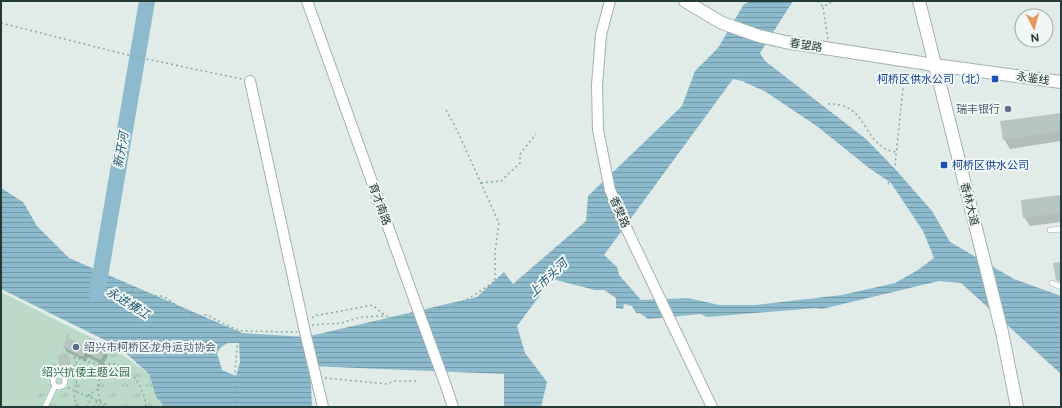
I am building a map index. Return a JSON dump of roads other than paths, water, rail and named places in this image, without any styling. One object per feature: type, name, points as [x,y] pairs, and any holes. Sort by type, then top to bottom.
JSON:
[{"type":"street","name":"育才南路","points":[[307,1],[453,407]]},
{"type":"street","name":"香樊路","points":[[610,1],[601,35],[596,85],[598,130],[610,190],[712,407]]},
{"type":"street","name":"春望路","points":[[685,1],[722,23],[759,36],[785,42],[935,65]]},
{"type":"street","name":"香林大道","points":[[918,1],[1002,332],[1017,407]]},
{"type":"street","name":"永鉴线","points":[[935,65],[1061,82]]},
{"type":"street","points":[[250,81],[304,329],[323,407]]},
{"type":"lane","points":[[1050,230],[1061,229]]},
{"type":"lane","points":[[1052,283],[1061,287]]},
{"type":"lane","points":[[45,407],[55,386],[53,381],[56,376],[60,375],[65,382],[63,386],[55,386]]},
{"type":"water","points":[[751,1],[793,1],[760,53],[765,61],[866,139],[932,211],[950,242],[1014,279],[1061,296],[1061,374],[961,283],[939,281],[822,309],[815,308],[707,317],[701,314],[648,319],[640,313],[636,313],[632,306],[624,304],[623,309],[616,308],[616,298],[604,290],[595,290],[552,279],[517,326],[525,353],[547,382],[541,407],[504,407],[504,374],[309,366],[312,407],[163,407],[161,402],[156,397],[149,374],[119,347],[1,289],[1,188],[23,202],[37,226],[69,258],[242,333],[306,337],[477,297],[504,272],[513,284],[586,221],[588,196],[682,106],[695,71],[718,48],[744,4]],"holes":[[[733,79],[742,81],[766,92],[818,127],[869,168],[891,183],[923,231],[934,258],[918,270],[895,283],[842,295],[756,305],[719,305],[688,298],[641,300],[619,275],[617,267],[604,255]],[[228,343],[239,343],[240,362],[236,376],[222,370],[217,353],[221,347]]]},
{"type":"waterway","name":"新开河","points":[[97,294],[147,1]]},
{"type":"place","name":"柯桥区供水公司（北）","points":[[995,79]]},
{"type":"place","name":"瑞丰银行","points":[[1008,109]]},
{"type":"place","name":"柯桥区供水公司","points":[[944,165]]},
{"type":"place","name":"绍兴市柯桥区龙舟运动协会","points":[[76,347]]},
{"type":"water label","name":"上市头河","points":[[548,278]]},
{"type":"water label","name":"永进横江","points":[[128,303]]},
{"type":"park label","name":"绍兴抗倭主题公园","points":[[86,372]]}]
